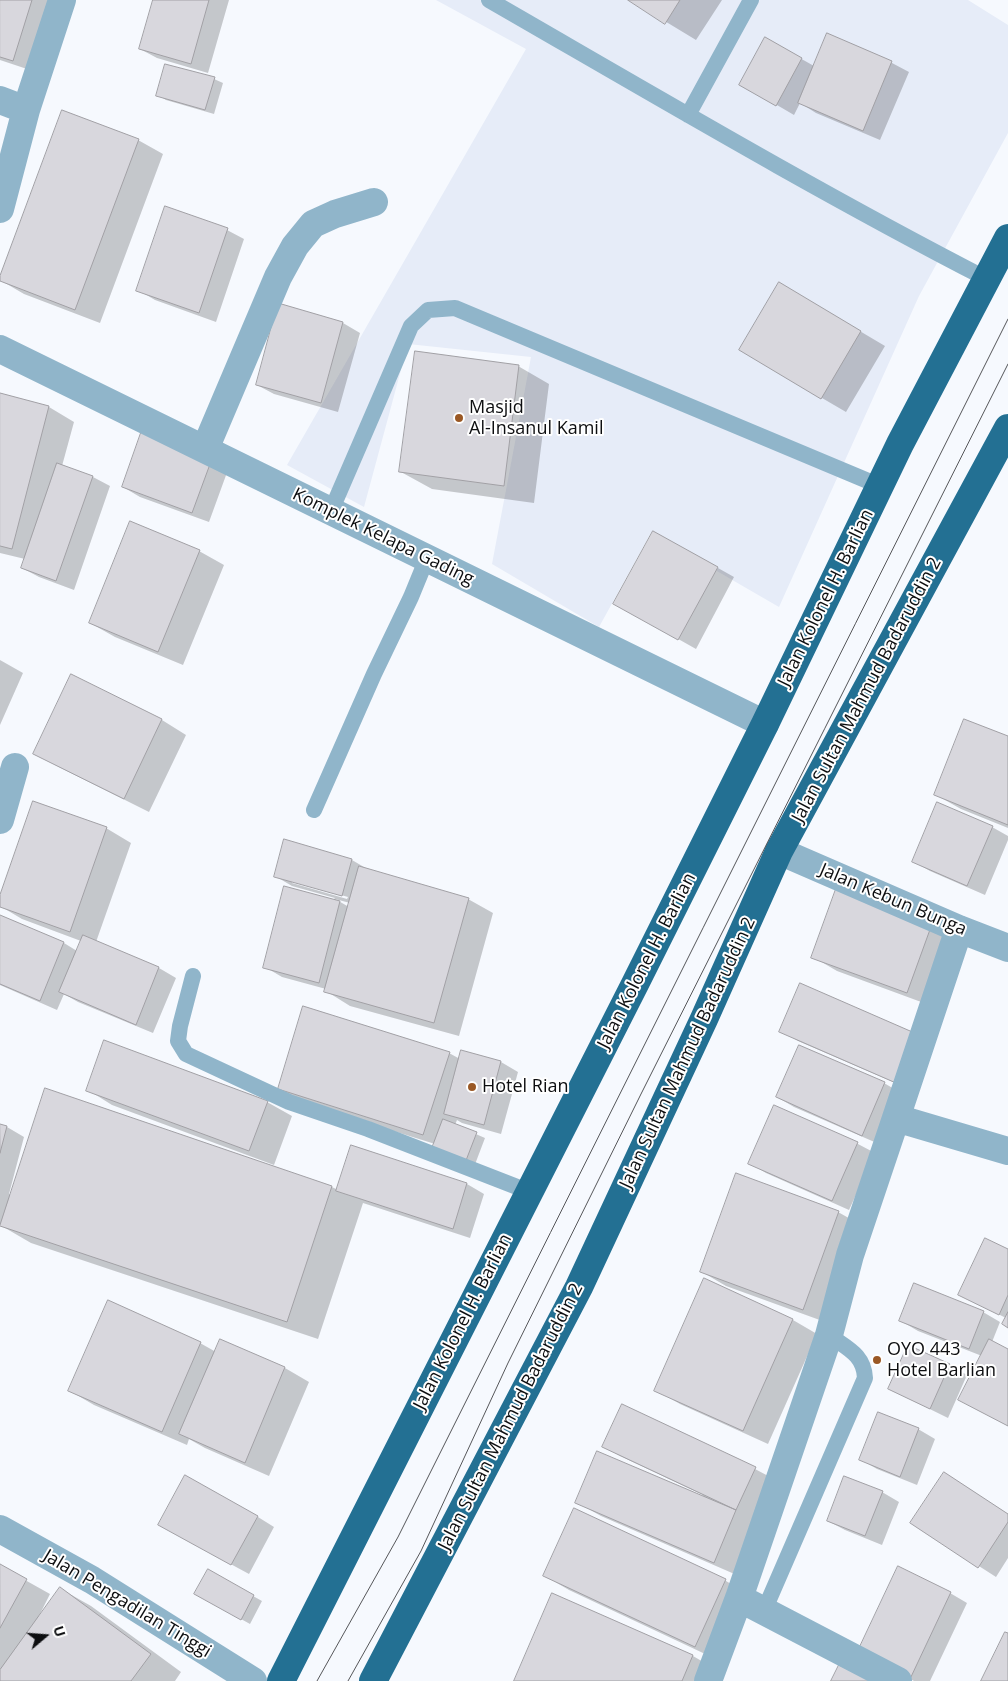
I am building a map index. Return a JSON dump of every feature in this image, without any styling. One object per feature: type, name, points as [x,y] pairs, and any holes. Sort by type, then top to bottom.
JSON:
[{"type":"highway","name":"Jalan Kolonel H. Barlian","points":[[281,1681],[530,1192],[765,724],[900,444],[1008,238]]},
{"type":"highway","name":"Jalan Sultan Mahmud Badaruddin 2","points":[[373,1681],[579,1288],[700,1028],[779,851],[1008,428]]},
{"type":"street","points":[[0,209],[26,110],[62,0]]},
{"type":"street","points":[[0,100],[26,110]]},
{"type":"street","points":[[205,449],[278,277],[295,246],[313,224],[335,214],[374,202]]},
{"type":"street","name":"Komplek Kelapa Gading","points":[[0,349],[765,724]]},
{"type":"street","points":[[0,820],[15,766]]},
{"type":"street","name":"Jalan Kebun Bunga","points":[[779,851],[959,929],[1008,948]]},
{"type":"street","points":[[708,1681],[739,1598],[829,1335],[850,1255],[959,929]]},
{"type":"street","points":[[896,1118],[1008,1151]]},
{"type":"street","name":"Jalan Pengadilan Tinggi","points":[[0,1529],[92,1580],[253,1681]]},
{"type":"street","points":[[739,1598],[898,1681]]},
{"type":"lane","points":[[489,0],[688,115],[916,242],[987,279]]},
{"type":"lane","points":[[688,115],[751,0]]},
{"type":"lane","points":[[331,511],[411,326],[428,310],[455,308],[880,486]]},
{"type":"lane","points":[[314,810],[374,674],[412,597],[426,558]]},
{"type":"lane","points":[[193,976],[180,1026],[178,1042],[186,1054],[289,1102],[368,1129],[530,1192]]},
{"type":"lane","points":[[764,1611],[865,1378],[864,1367],[859,1357],[829,1335]]},
{"type":"shaded area","points":[[436,0],[968,0],[1008,25],[1008,133],[919,296],[779,607],[651,533],[599,627],[492,564],[531,357],[408,344],[364,507],[287,465],[526,49]]},
{"type":"building","points":[[0,0],[32,0],[13,61],[0,57]]},
{"type":"building","points":[[153,0],[209,0],[191,64],[139,49]]},
{"type":"building","points":[[628,0],[680,0],[665,24]]},
{"type":"building","points":[[827,33],[892,61],[863,131],[798,103]]},
{"type":"building","points":[[765,37],[802,58],[776,106],[739,85]]},
{"type":"building","points":[[165,64],[215,77],[205,110],[156,96]]},
{"type":"building","points":[[62,110],[139,139],[75,310],[0,281],[0,276]]},
{"type":"building","points":[[165,206],[228,228],[199,313],[136,291]]},
{"type":"building","points":[[779,282],[861,331],[821,399],[739,350]]},
{"type":"building","points":[[278,303],[343,322],[321,403],[256,385]]},
{"type":"building","name":"Masjid Al-Insanul Kamil","points":[[415,351],[519,365],[504,486],[399,472]]},
{"type":"building","points":[[0,393],[49,406],[12,549],[0,546]]},
{"type":"building","points":[[142,430],[213,456],[192,513],[122,487]]},
{"type":"building","points":[[57,463],[93,476],[56,581],[21,568]]},
{"type":"building","points":[[130,521],[200,550],[158,652],[89,623]]},
{"type":"building","points":[[653,531],[718,567],[678,640],[613,604]]},
{"type":"building","points":[[71,674],[162,719],[124,799],[33,754]]},
{"type":"building","points":[[964,719],[1008,736],[1008,825],[934,795]]},
{"type":"building","points":[[33,801],[107,827],[70,932],[0,907],[0,895]]},
{"type":"building","points":[[937,802],[993,826],[967,886],[912,862]]},
{"type":"building","points":[[284,839],[352,859],[342,896],[274,877]]},
{"type":"building","points":[[359,866],[469,898],[434,1023],[324,992]]},
{"type":"building","points":[[284,886],[340,901],[319,983],[263,968]]},
{"type":"building","points":[[836,889],[932,924],[907,993],[811,958]]},
{"type":"building","points":[[0,915],[64,942],[40,1001],[0,984]]},
{"type":"building","points":[[83,935],[159,967],[136,1025],[59,992]]},
{"type":"building","points":[[800,983],[917,1034],[896,1083],[779,1032]]},
{"type":"building","points":[[303,1006],[450,1052],[423,1135],[278,1089]]},
{"type":"building","points":[[104,1040],[268,1101],[249,1151],[86,1091]]},
{"type":"building","points":[[799,1045],[885,1082],[862,1136],[776,1097]]},
{"type":"building","name":"Hotel Rian","points":[[461,1050],[501,1061],[484,1125],[444,1114]]},
{"type":"building","points":[[45,1088],[332,1186],[287,1322],[0,1226]]},
{"type":"building","points":[[774,1105],[858,1142],[832,1201],[748,1164]]},
{"type":"building","points":[[443,1119],[477,1132],[465,1163],[431,1151]]},
{"type":"building","points":[[0,1124],[7,1126],[0,1153]]},
{"type":"building","points":[[351,1145],[467,1183],[453,1229],[336,1191]]},
{"type":"building","points":[[736,1173],[839,1211],[803,1310],[700,1272]]},
{"type":"building","points":[[985,1238],[1008,1249],[1008,1295],[999,1315],[958,1295]]},
{"type":"building","points":[[704,1278],[793,1319],[743,1431],[654,1391]]},
{"type":"building","points":[[914,1283],[984,1311],[969,1349],[899,1321]]},
{"type":"building","points":[[108,1300],[201,1342],[162,1432],[68,1391]]},
{"type":"building","points":[[1008,1312],[1008,1328],[1002,1324]]},
{"type":"building","points":[[220,1339],[285,1367],[245,1463],[179,1434]]},
{"type":"building","points":[[989,1339],[1008,1349],[1008,1426],[958,1400]]},
{"type":"building","points":[[908,1345],[950,1364],[930,1409],[888,1389]]},
{"type":"building","points":[[622,1404],[756,1467],[736,1510],[602,1447]]},
{"type":"building","points":[[878,1412],[919,1428],[900,1477],[859,1460]]},
{"type":"building","points":[[597,1451],[736,1510],[714,1563],[575,1503]]},
{"type":"building","points":[[944,1472],[1008,1514],[1008,1522],[978,1568],[910,1523]]},
{"type":"building","points":[[185,1475],[258,1516],[231,1565],[158,1525]]},
{"type":"building","points":[[844,1476],[883,1491],[865,1536],[827,1521]]},
{"type":"building","points":[[574,1508],[726,1579],[695,1647],[543,1576]]},
{"type":"building","points":[[0,1564],[27,1579],[0,1628]]},
{"type":"building","points":[[898,1566],[951,1592],[910,1679],[857,1653]]},
{"type":"building","points":[[208,1569],[254,1595],[241,1620],[194,1594]]},
{"type":"building","points":[[60,1587],[151,1654],[131,1681],[0,1681],[0,1670]]},
{"type":"building","points":[[552,1593],[693,1655],[682,1681],[514,1681]]},
{"type":"building","points":[[1005,1632],[1008,1633],[1008,1681],[981,1681]]},
{"type":"building","points":[[839,1665],[872,1681],[831,1681]]},
{"type":"tram line","points":[[317,1681],[398,1537],[1008,319]]},
{"type":"tram line","points":[[348,1681],[421,1551],[508,1363],[641,1094],[1008,364]]},
{"type":"place","name":"Masjid Al-Insanul Kamil","points":[[459,418]]},
{"type":"place","name":"Hotel Rian","points":[[472,1087]]},
{"type":"place","name":"OYO 443 Hotel Barlian","points":[[877,1360]]}]
